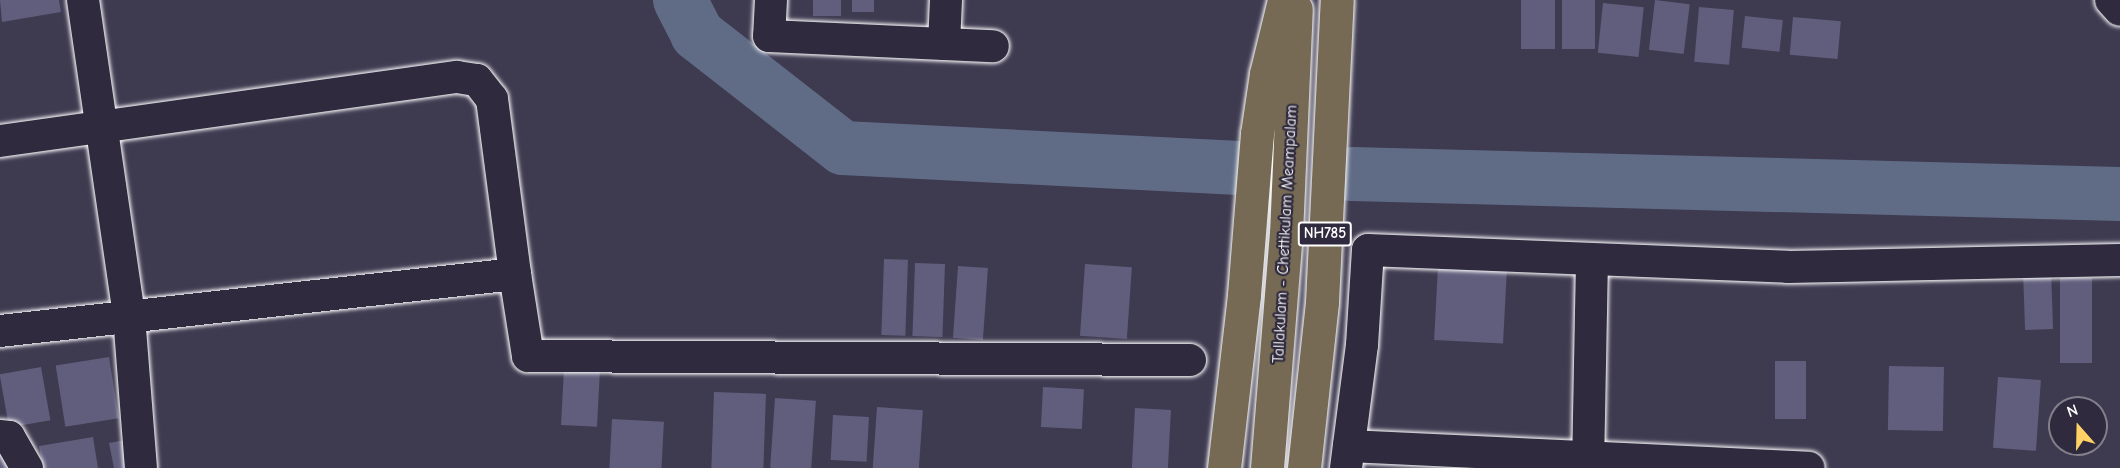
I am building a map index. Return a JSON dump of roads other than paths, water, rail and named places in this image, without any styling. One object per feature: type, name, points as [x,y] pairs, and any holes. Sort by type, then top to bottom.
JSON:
[{"type":"highway","points":[[1224,468],[1232,420],[1257,134],[1266,74],[1284,0]]},
{"type":"highway","name":"Tallakulam - Chettikulam Meampalam","points":[[1267,468],[1286,234],[1297,0]]},
{"type":"highway","name":"NH785","points":[[1304,468],[1322,302],[1337,0]]},
{"type":"highway","points":[[1309,429],[1314,468]]},
{"type":"street","points":[[83,0],[98,125],[129,316],[141,468]]},
{"type":"street","points":[[771,0],[769,36],[993,46]]},
{"type":"street","points":[[944,44],[946,0]]},
{"type":"street","points":[[2111,0],[2120,10]]},
{"type":"street","points":[[0,141],[98,125],[457,77],[477,80],[492,99],[528,356],[1191,360]]},
{"type":"street","points":[[1808,468],[1348,457],[1368,250],[1799,267],[2120,260]]},
{"type":"street","points":[[1588,462],[1592,260]]},
{"type":"street","points":[[0,331],[515,274]]},
{"type":"street","points":[[0,436],[9,436],[27,468]]},
{"type":"waterway","points":[[680,0],[697,34],[843,148],[1234,168]]},
{"type":"waterway","points":[[1352,174],[2120,194]]}]
